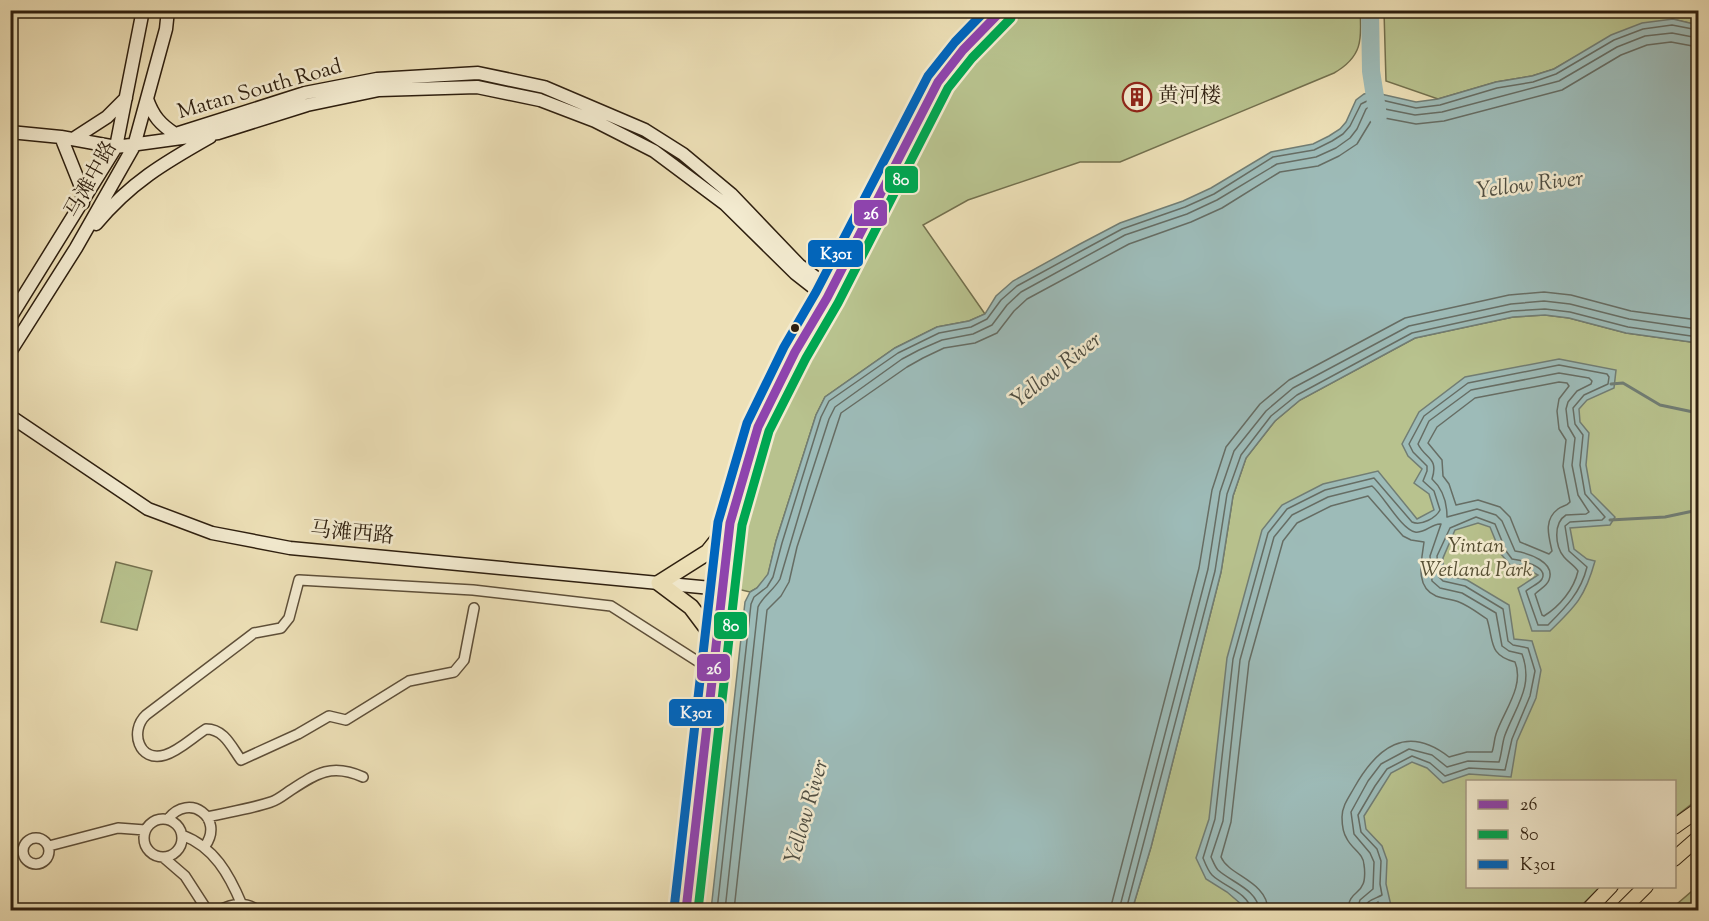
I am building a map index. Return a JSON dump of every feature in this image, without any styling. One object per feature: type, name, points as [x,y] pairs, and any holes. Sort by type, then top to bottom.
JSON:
[{"type":"highway","points":[[679,910],[709,631],[730,523],[758,427],[930,79],[986,10]]},
{"type":"highway","points":[[686,910],[718,589],[722,521],[750,424],[787,348],[826,291],[938,82],[963,50],[1003,10]]},
{"type":"highway","points":[[709,631],[691,607],[659,583],[708,552],[720,537]]},
{"type":"main road","name":"马滩中路","points":[[10,318],[116,147],[143,10]]},
{"type":"main road","name":"马滩中路","points":[[10,352],[76,248],[134,146],[166,29],[168,10]]},
{"type":"main road","name":"Matan South Road","points":[[134,146],[305,93],[377,79],[478,73],[544,87],[645,130],[683,154],[731,194],[826,291]]},
{"type":"main road","name":"Matan South Road","points":[[10,132],[67,138],[116,147],[134,146],[218,133],[307,105],[379,90],[477,87],[540,100],[595,121],[654,151],[725,204],[795,273],[826,291]]},
{"type":"main road","points":[[83,203],[81,187],[67,138],[107,117],[126,98]]},
{"type":"main road","points":[[147,99],[161,125],[175,134]]},
{"type":"main road","points":[[76,248],[109,209],[132,187],[162,164],[218,133]]},
{"type":"main road","name":"马滩西路","points":[[10,416],[148,508],[212,533],[290,548],[718,589]]},
{"type":"main road","points":[[1676,826],[1698,810]]},
{"type":"main road","points":[[1676,857],[1698,838]]},
{"type":"main road","points":[[1588,910],[1609,888]]},
{"type":"main road","points":[[1622,910],[1644,888]]},
{"type":"street","points":[[474,608],[464,660],[454,672],[409,681],[346,720],[329,716],[298,734],[241,760],[222,734],[212,729],[206,729],[166,755],[152,755],[140,747],[137,740],[137,726],[146,715],[254,633],[281,628],[289,618],[299,580],[473,590],[611,606],[705,666]]},
{"type":"street","points":[[207,817],[274,801],[314,775],[326,771],[345,771],[363,777]]},
{"type":"street","points":[[168,819],[173,813],[187,807],[202,812],[207,817],[211,832],[205,846]]},
{"type":"street","points":[[157,819],[168,819],[177,825],[182,835],[181,845],[169,856],[158,857],[148,851],[143,841],[145,830],[157,819]]},
{"type":"street","points":[[49,846],[118,828],[145,830]]},
{"type":"street","points":[[182,835],[205,846],[219,861],[242,904]]},
{"type":"street","points":[[163,857],[185,876],[207,910]]},
{"type":"street","points":[[220,910],[242,904],[257,910]]},
{"type":"green space","points":[[1019,10],[1360,11],[1361,31],[1355,54],[1350,61],[1334,73],[1120,162],[1080,162],[968,200],[923,225],[985,314],[969,321],[937,327],[895,348],[825,397],[816,415],[776,541],[768,575],[757,588],[750,592],[733,588],[761,469],[780,416],[770,413],[952,84],[1004,22]]},
{"type":"green space","points":[[1698,10],[1698,25],[1672,19],[1575,57],[1554,69],[1532,76],[1496,82],[1438,99],[1386,81],[1384,11]]},
{"type":"green space","name":"Yintan Wetland Park","points":[[1545,315],[1569,318],[1626,333],[1698,343],[1698,799],[1676,816],[1676,780],[1466,780],[1466,888],[1599,888],[1577,910],[1132,910],[1151,847],[1221,572],[1233,496],[1246,458],[1275,421],[1300,400],[1415,338],[1513,317]]},
{"type":"green space","points":[[116,562],[152,571],[137,630],[101,622]]},
{"type":"green space","points":[[1698,886],[1698,910],[1670,910]]},
{"type":"water","name":"Yellow River","points":[[1673,19],[1698,25],[1698,343],[1626,333],[1569,318],[1545,315],[1513,317],[1415,338],[1300,400],[1275,421],[1246,458],[1233,496],[1221,572],[1151,847],[1132,910],[711,910],[745,602],[750,592],[757,588],[768,574],[776,541],[816,415],[825,397],[895,348],[937,327],[969,321],[985,314],[996,296],[1013,281],[1120,223],[1183,201],[1211,188],[1271,152],[1313,144],[1329,136],[1346,122],[1356,100],[1364,94],[1372,92],[1416,102],[1438,99],[1496,82],[1532,76],[1554,69],[1611,35],[1642,23]]},
{"type":"water","points":[[1559,359],[1616,370],[1614,388],[1587,400],[1579,409],[1580,422],[1589,433],[1586,465],[1591,493],[1615,517],[1610,525],[1570,528],[1574,549],[1587,559],[1595,561],[1583,592],[1573,607],[1550,631],[1532,631],[1518,588],[1538,575],[1520,565],[1511,566],[1501,554],[1490,527],[1478,523],[1455,530],[1443,558],[1444,575],[1467,580],[1509,605],[1514,639],[1532,641],[1541,670],[1536,698],[1517,741],[1511,777],[1469,774],[1443,783],[1427,768],[1412,762],[1391,773],[1364,816],[1366,829],[1382,846],[1387,860],[1386,884],[1392,910],[1382,910],[1378,902],[1368,910],[1248,910],[1227,892],[1206,879],[1196,858],[1209,819],[1227,658],[1262,530],[1282,505],[1323,484],[1378,471],[1417,519],[1434,510],[1429,494],[1414,483],[1422,469],[1408,456],[1402,444],[1419,412],[1465,377]]},
{"type":"waterway","points":[[1370,10],[1371,71],[1378,116]]},
{"type":"waterway","points":[[1611,384],[1623,383],[1660,405],[1698,413]]},
{"type":"waterway","points":[[1610,520],[1665,517],[1698,510]]},
{"type":"transit line","name":"K301","points":[[674,909],[718,522],[747,423],[784,347],[816,292],[928,76],[955,42],[986,10]]},
{"type":"transit line","name":"26","points":[[686,910],[730,523],[758,427],[795,352],[827,298],[938,82],[963,50],[1002,10]]},
{"type":"transit line","name":"80","points":[[698,910],[742,525],[769,431],[806,358],[838,303],[948,88],[972,58],[1011,18]]},
{"type":"place","name":"黄河楼","points":[[1137,97]]}]
